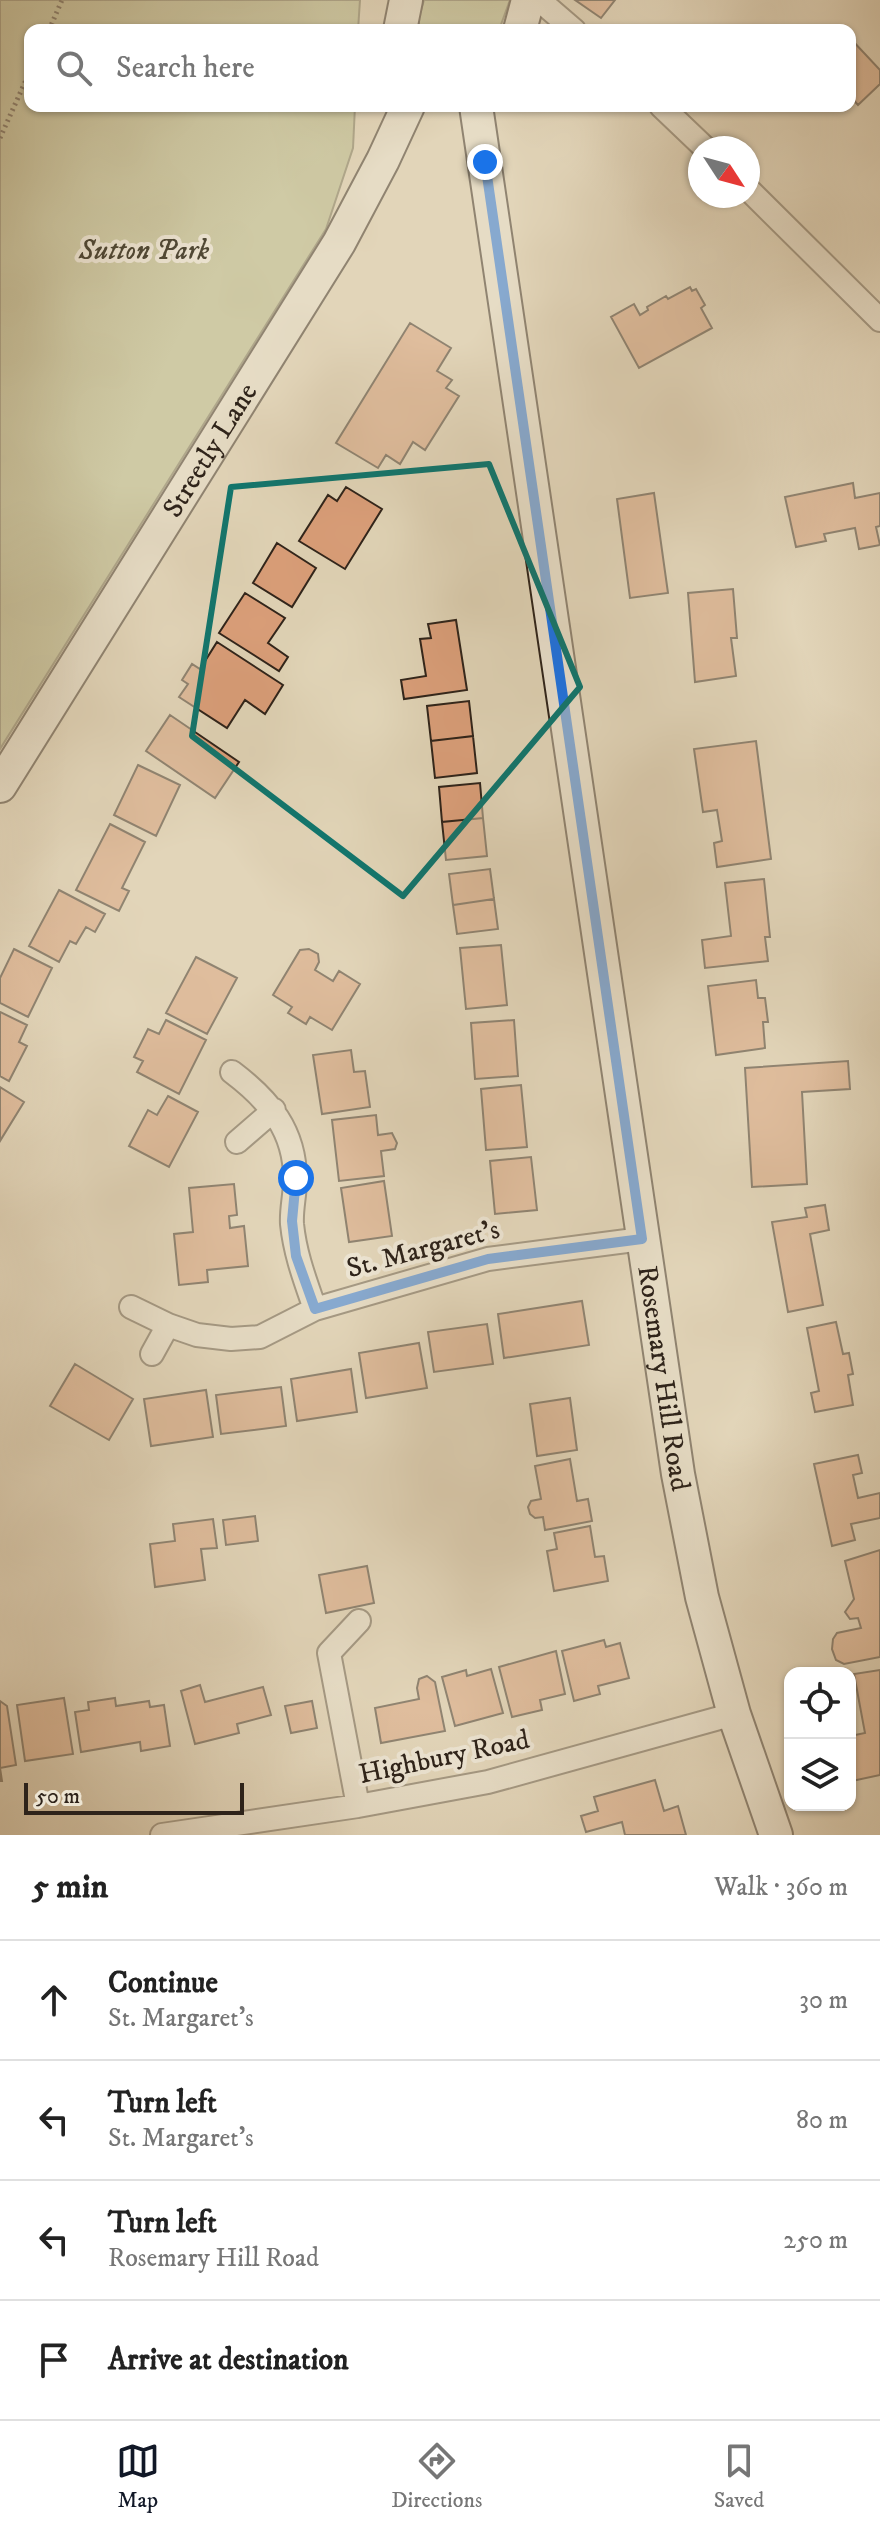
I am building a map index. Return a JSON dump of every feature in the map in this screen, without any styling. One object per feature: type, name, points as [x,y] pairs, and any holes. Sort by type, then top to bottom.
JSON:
[{"type":"main road","points":[[401,24],[406,0]]},
{"type":"main road","points":[[522,24],[528,0]]},
{"type":"main road","name":"Streetly Lane","points":[[0,786],[339,243],[405,112]]},
{"type":"main road","name":"Rosemary Hill Road","points":[[477,112],[678,1474],[702,1597],[734,1714],[776,1835]]},
{"type":"street","points":[[539,0],[567,24]]},
{"type":"street","points":[[667,112],[692,136]]},
{"type":"street","points":[[760,201],[880,320]]},
{"type":"street","points":[[232,1072],[257,1091],[274,1110],[290,1142],[296,1178],[292,1221],[296,1256],[315,1309]]},
{"type":"street","points":[[237,1142],[274,1110]]},
{"type":"street","name":"St. Margaret's","points":[[131,1307],[197,1335],[231,1339],[260,1337],[315,1309],[488,1259],[642,1239]]},
{"type":"street","points":[[152,1354],[168,1325]]},
{"type":"street","points":[[358,1806],[329,1653],[359,1621]]},
{"type":"street","name":"Highbury Road","points":[[162,1835],[358,1806],[488,1782],[734,1714]]},
{"type":"path","points":[[52,24],[62,0]]},
{"type":"path","points":[[0,138],[24,84]]},
{"type":"highlighted area","points":[[489,464],[580,687],[403,896],[192,736],[231,487]]},
{"type":"green space","name":"Sutton Park","points":[[0,0],[360,0],[358,24],[24,24],[24,112],[355,112],[353,148],[326,229],[0,749]]},
{"type":"green space","points":[[424,0],[510,0],[501,24],[419,24]]},
{"type":"building","points":[[575,0],[615,0],[601,18]]},
{"type":"building","points":[[856,44],[880,70],[880,84],[858,105]]},
{"type":"building","points":[[690,287],[692,291],[696,289],[705,305],[701,308],[712,328],[639,368],[611,317],[634,304],[640,315],[666,296],[668,299]]},
{"type":"building","points":[[410,323],[451,348],[437,371],[452,380],[446,388],[459,396],[425,450],[413,442],[400,464],[386,455],[378,468],[336,443]]},
{"type":"building","points":[[853,483],[855,498],[880,493],[880,526],[876,527],[880,545],[859,549],[855,528],[824,534],[826,541],[796,547],[785,497]]},
{"type":"building","points":[[346,487],[382,509],[345,569],[299,541],[328,495],[337,501]]},
{"type":"building","points":[[654,493],[668,593],[630,598],[617,499]]},
{"type":"building","points":[[277,543],[316,568],[292,607],[253,583]]},
{"type":"building","points":[[733,589],[737,638],[731,638],[736,676],[695,682],[688,593]]},
{"type":"building","points":[[245,593],[285,618],[268,643],[288,657],[279,671],[219,633]]},
{"type":"building","points":[[456,620],[467,690],[404,699],[401,680],[426,676],[420,639],[431,638],[428,624]]},
{"type":"building","points":[[217,642],[283,685],[265,714],[245,700],[227,728],[179,697],[188,684],[182,680],[192,664],[200,669]]},
{"type":"building","points":[[469,701],[473,736],[431,741],[427,706]]},
{"type":"building","points":[[170,715],[239,762],[215,798],[146,751]]},
{"type":"building","points":[[473,736],[477,773],[435,778],[431,741]]},
{"type":"building","points":[[756,741],[771,859],[717,867],[714,843],[722,841],[717,810],[703,812],[694,749]]},
{"type":"building","points":[[138,765],[180,785],[156,836],[114,815]]},
{"type":"building","points":[[480,783],[483,818],[442,822],[439,787]]},
{"type":"building","points":[[483,818],[487,856],[446,860],[442,822]]},
{"type":"building","points":[[110,824],[145,842],[122,888],[129,891],[119,911],[76,890]]},
{"type":"building","points":[[490,869],[494,899],[453,905],[449,874]]},
{"type":"building","points":[[764,879],[770,937],[765,937],[768,961],[705,968],[702,940],[731,936],[725,883]]},
{"type":"building","points":[[59,890],[105,914],[95,932],[86,927],[76,944],[70,941],[59,962],[29,946]]},
{"type":"building","points":[[494,899],[498,929],[457,934],[453,905]]},
{"type":"building","points":[[501,945],[507,1005],[466,1009],[460,948]]},
{"type":"building","points":[[14,949],[52,968],[28,1017],[0,1003],[0,978]]},
{"type":"building","points":[[309,949],[318,954],[319,962],[315,970],[333,981],[339,971],[360,984],[332,1030],[310,1017],[306,1024],[288,1013],[292,1007],[273,995],[300,950]]},
{"type":"building","points":[[196,957],[237,978],[207,1034],[166,1013]]},
{"type":"building","points":[[756,980],[758,998],[765,998],[768,1022],[763,1022],[765,1048],[716,1055],[708,986]]},
{"type":"building","points":[[0,1012],[27,1025],[19,1042],[27,1046],[9,1081],[0,1076]]},
{"type":"building","points":[[166,1020],[206,1040],[179,1094],[137,1072],[143,1061],[134,1057],[148,1029],[159,1034]]},
{"type":"building","points":[[514,1020],[518,1076],[475,1079],[471,1023]]},
{"type":"building","points":[[351,1050],[354,1072],[365,1071],[370,1107],[322,1114],[313,1055]]},
{"type":"building","points":[[848,1061],[850,1089],[802,1092],[807,1184],[752,1187],[745,1068]]},
{"type":"building","points":[[521,1085],[527,1147],[486,1150],[481,1089]]},
{"type":"building","points":[[0,1087],[24,1102],[0,1141]]},
{"type":"building","points":[[168,1096],[198,1112],[169,1167],[129,1146],[148,1110],[157,1115]]},
{"type":"building","points":[[376,1115],[378,1135],[392,1133],[397,1143],[395,1149],[381,1151],[384,1176],[339,1181],[332,1120]]},
{"type":"building","points":[[531,1157],[537,1210],[495,1214],[490,1161]]},
{"type":"building","points":[[384,1181],[392,1236],[349,1242],[341,1188]]},
{"type":"building","points":[[234,1184],[237,1215],[229,1216],[230,1228],[244,1226],[248,1266],[207,1270],[208,1282],[179,1285],[174,1234],[193,1232],[189,1188]]},
{"type":"building","points":[[825,1205],[829,1230],[810,1234],[823,1305],[788,1312],[772,1222],[807,1217],[805,1208]]},
{"type":"building","points":[[582,1301],[589,1345],[504,1358],[498,1314]]},
{"type":"building","points":[[836,1322],[843,1354],[849,1353],[853,1374],[848,1375],[853,1405],[815,1412],[811,1393],[819,1391],[807,1328]]},
{"type":"building","points":[[487,1324],[493,1364],[434,1372],[428,1332]]},
{"type":"building","points":[[419,1343],[427,1388],[366,1398],[359,1353]]},
{"type":"building","points":[[75,1364],[133,1399],[109,1440],[50,1406]]},
{"type":"building","points":[[351,1369],[357,1412],[297,1421],[291,1379]]},
{"type":"building","points":[[281,1387],[286,1426],[221,1434],[216,1395]]},
{"type":"building","points":[[206,1390],[213,1437],[151,1446],[144,1399]]},
{"type":"building","points":[[570,1398],[577,1450],[537,1456],[530,1404]]},
{"type":"building","points":[[858,1455],[862,1473],[853,1475],[858,1498],[880,1493],[880,1518],[851,1524],[855,1540],[832,1546],[814,1464]]},
{"type":"building","points":[[570,1459],[577,1501],[588,1499],[592,1521],[545,1530],[543,1517],[535,1518],[528,1507],[531,1501],[541,1499],[535,1466]]},
{"type":"building","points":[[255,1516],[258,1541],[226,1545],[223,1520]]},
{"type":"building","points":[[213,1519],[217,1548],[201,1549],[205,1580],[155,1587],[150,1544],[175,1541],[173,1524]]},
{"type":"building","points":[[590,1526],[595,1557],[604,1556],[608,1581],[554,1591],[547,1551],[557,1549],[554,1533]]},
{"type":"building","points":[[880,1550],[880,1657],[844,1664],[836,1660],[832,1649],[833,1639],[837,1633],[861,1628],[858,1618],[850,1619],[845,1612],[854,1599],[845,1561]]},
{"type":"building","points":[[367,1566],[374,1603],[326,1613],[319,1575]]},
{"type":"building","points":[[604,1640],[606,1647],[620,1643],[629,1678],[598,1686],[600,1694],[574,1701],[562,1651]]},
{"type":"building","points":[[556,1651],[565,1694],[540,1700],[542,1710],[512,1717],[499,1667]]},
{"type":"building","points":[[491,1669],[503,1713],[455,1726],[442,1677],[466,1670],[467,1676]]},
{"type":"building","points":[[880,1670],[880,1775],[856,1780],[856,1735],[865,1733],[856,1674]]},
{"type":"building","points":[[427,1676],[435,1682],[445,1731],[381,1743],[375,1708],[419,1699],[419,1679]]},
{"type":"building","points":[[200,1685],[205,1702],[263,1687],[271,1715],[237,1724],[239,1733],[195,1744],[181,1691]]},
{"type":"building","points":[[64,1698],[73,1754],[25,1761],[17,1705]]},
{"type":"building","points":[[115,1698],[116,1706],[149,1701],[150,1707],[164,1705],[170,1746],[141,1751],[140,1742],[81,1752],[75,1712],[89,1710],[88,1702]]},
{"type":"building","points":[[0,1701],[7,1706],[16,1765],[0,1768]]},
{"type":"building","points":[[312,1701],[317,1728],[291,1733],[285,1706]]},
{"type":"building","points":[[655,1780],[664,1811],[678,1806],[686,1835],[625,1835],[622,1822],[586,1832],[581,1816],[598,1811],[594,1797]]},
{"type":"route","points":[[296,1178],[292,1221],[296,1256],[315,1309],[488,1259],[642,1239],[485,162]]}]
